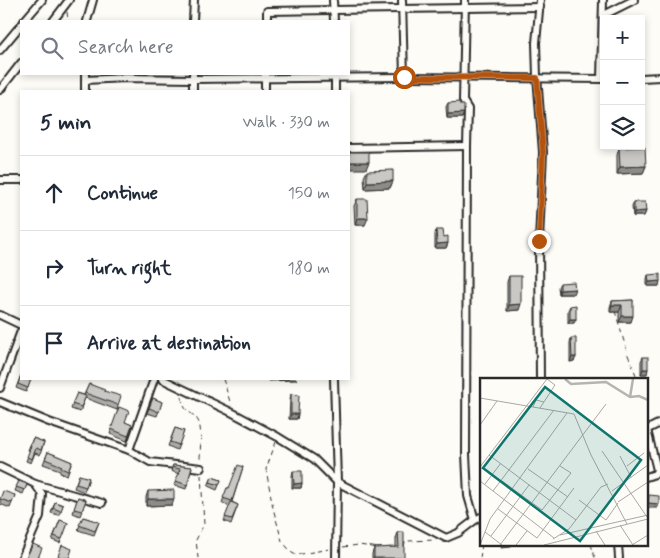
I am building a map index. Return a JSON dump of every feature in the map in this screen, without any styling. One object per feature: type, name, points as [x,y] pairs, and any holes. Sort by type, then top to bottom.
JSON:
[{"type":"street","points":[[25,20],[42,0]]},
{"type":"street","points":[[54,20],[69,0]]},
{"type":"street","points":[[87,20],[93,0]]},
{"type":"street","points":[[194,0],[194,20]]},
{"type":"street","points":[[333,0],[334,20]]},
{"type":"street","points":[[402,0],[404,77]]},
{"type":"street","points":[[164,380],[278,437],[314,459],[337,482],[446,538],[458,534],[478,518],[468,496],[466,454],[468,109],[463,100],[465,77],[464,0]]},
{"type":"street","points":[[603,0],[604,15],[634,0]]},
{"type":"street","points":[[266,20],[267,11],[464,9],[540,4],[536,42],[543,152],[539,241],[540,378]]},
{"type":"street","points":[[0,50],[20,25]]},
{"type":"street","points":[[0,90],[20,64]]},
{"type":"street","points":[[193,76],[194,90]]},
{"type":"street","points":[[265,76],[265,90]]},
{"type":"street","points":[[85,90],[85,77],[335,76],[600,79]]},
{"type":"street","points":[[335,76],[335,90]]},
{"type":"street","points":[[645,78],[660,77]]},
{"type":"street","points":[[350,148],[467,146]]},
{"type":"street","points":[[0,180],[20,180]]},
{"type":"street","points":[[0,315],[20,325]]},
{"type":"street","points":[[0,388],[20,334]]},
{"type":"street","points":[[130,450],[154,380]]},
{"type":"street","points":[[334,380],[337,482],[336,558]]},
{"type":"street","points":[[0,402],[49,422],[130,450],[150,462],[201,468]]},
{"type":"street","points":[[648,429],[660,423]]},
{"type":"street","points":[[648,437],[657,470],[655,474],[648,476]]},
{"type":"street","points":[[0,467],[35,484],[102,503]]},
{"type":"street","points":[[22,558],[40,516],[42,494],[35,484]]},
{"type":"path","points":[[615,312],[636,378]]},
{"type":"path","points":[[223,380],[233,413]]},
{"type":"path","points":[[278,437],[266,469],[282,541],[292,553],[296,555],[359,545],[384,548]]},
{"type":"path","points":[[400,550],[403,549],[407,541],[440,540],[446,538]]},
{"type":"building","points":[[460,102],[460,105],[464,105],[464,113],[448,114],[448,103]]},
{"type":"building","points":[[645,147],[646,166],[620,167],[619,150],[645,150]]},
{"type":"building","points":[[350,152],[369,152],[369,162],[350,162]]},
{"type":"building","points":[[393,170],[393,181],[367,182],[367,171]]},
{"type":"building","points":[[357,199],[367,199],[368,218],[357,218]]},
{"type":"building","points":[[634,202],[645,202],[646,211],[634,212]]},
{"type":"building","points":[[436,230],[443,230],[444,237],[448,236],[448,243],[437,244]]},
{"type":"building","points":[[660,274],[660,281],[649,282],[648,275]]},
{"type":"building","points":[[509,276],[521,276],[521,304],[509,305]]},
{"type":"building","points":[[574,282],[575,289],[560,290],[560,283]]},
{"type":"building","points":[[633,300],[633,316],[622,316],[622,305],[612,305],[612,301]]},
{"type":"building","points":[[576,305],[576,319],[570,319],[570,306]]},
{"type":"building","points":[[571,338],[576,338],[576,357],[572,357]]},
{"type":"building","points":[[643,357],[648,357],[648,369],[643,369]]},
{"type":"building","points":[[20,378],[20,380],[31,380],[28,388],[18,384]]},
{"type":"building","points":[[89,384],[121,396],[118,405],[85,393]]},
{"type":"building","points":[[77,393],[86,396],[81,407],[72,404]]},
{"type":"building","points":[[291,394],[299,395],[298,414],[291,414]]},
{"type":"building","points":[[153,398],[162,402],[159,412],[149,408]]},
{"type":"building","points":[[119,407],[129,411],[125,422],[132,425],[128,436],[111,429]]},
{"type":"building","points":[[175,428],[184,431],[179,445],[170,442]]},
{"type":"building","points":[[33,438],[44,442],[41,450],[36,448],[32,459],[27,457]]},
{"type":"building","points":[[48,452],[72,462],[68,471],[61,468],[62,466],[45,459]]},
{"type":"building","points":[[173,465],[192,467],[187,485],[176,481],[180,469],[172,467]]},
{"type":"building","points":[[238,465],[243,467],[232,501],[223,498]]},
{"type":"building","points":[[293,471],[302,471],[302,483],[294,484]]},
{"type":"building","points":[[79,475],[89,478],[86,487],[76,484]]},
{"type":"building","points":[[212,477],[221,480],[219,485],[210,482]]},
{"type":"building","points":[[19,481],[27,484],[25,490],[16,487]]},
{"type":"building","points":[[174,490],[174,499],[148,499],[148,491]]},
{"type":"building","points":[[3,491],[15,495],[12,503],[0,499]]},
{"type":"building","points":[[649,495],[659,496],[659,504],[648,503]]},
{"type":"building","points":[[78,497],[86,500],[82,511],[74,509]]},
{"type":"building","points":[[55,502],[63,505],[61,511],[53,508]]},
{"type":"building","points":[[231,502],[238,505],[232,519],[225,517]]},
{"type":"building","points":[[83,517],[99,522],[95,531],[79,525]]},
{"type":"building","points":[[60,520],[68,523],[62,539],[54,536]]},
{"type":"building","points":[[398,532],[404,532],[404,558],[374,558],[374,548],[399,547]]},
{"type":"building","points":[[33,544],[42,548],[38,558],[26,558]]},
{"type":"building","points":[[62,545],[72,549],[69,558],[58,556]]},
{"type":"route","points":[[404,77],[537,78],[543,152],[539,241]]}]
